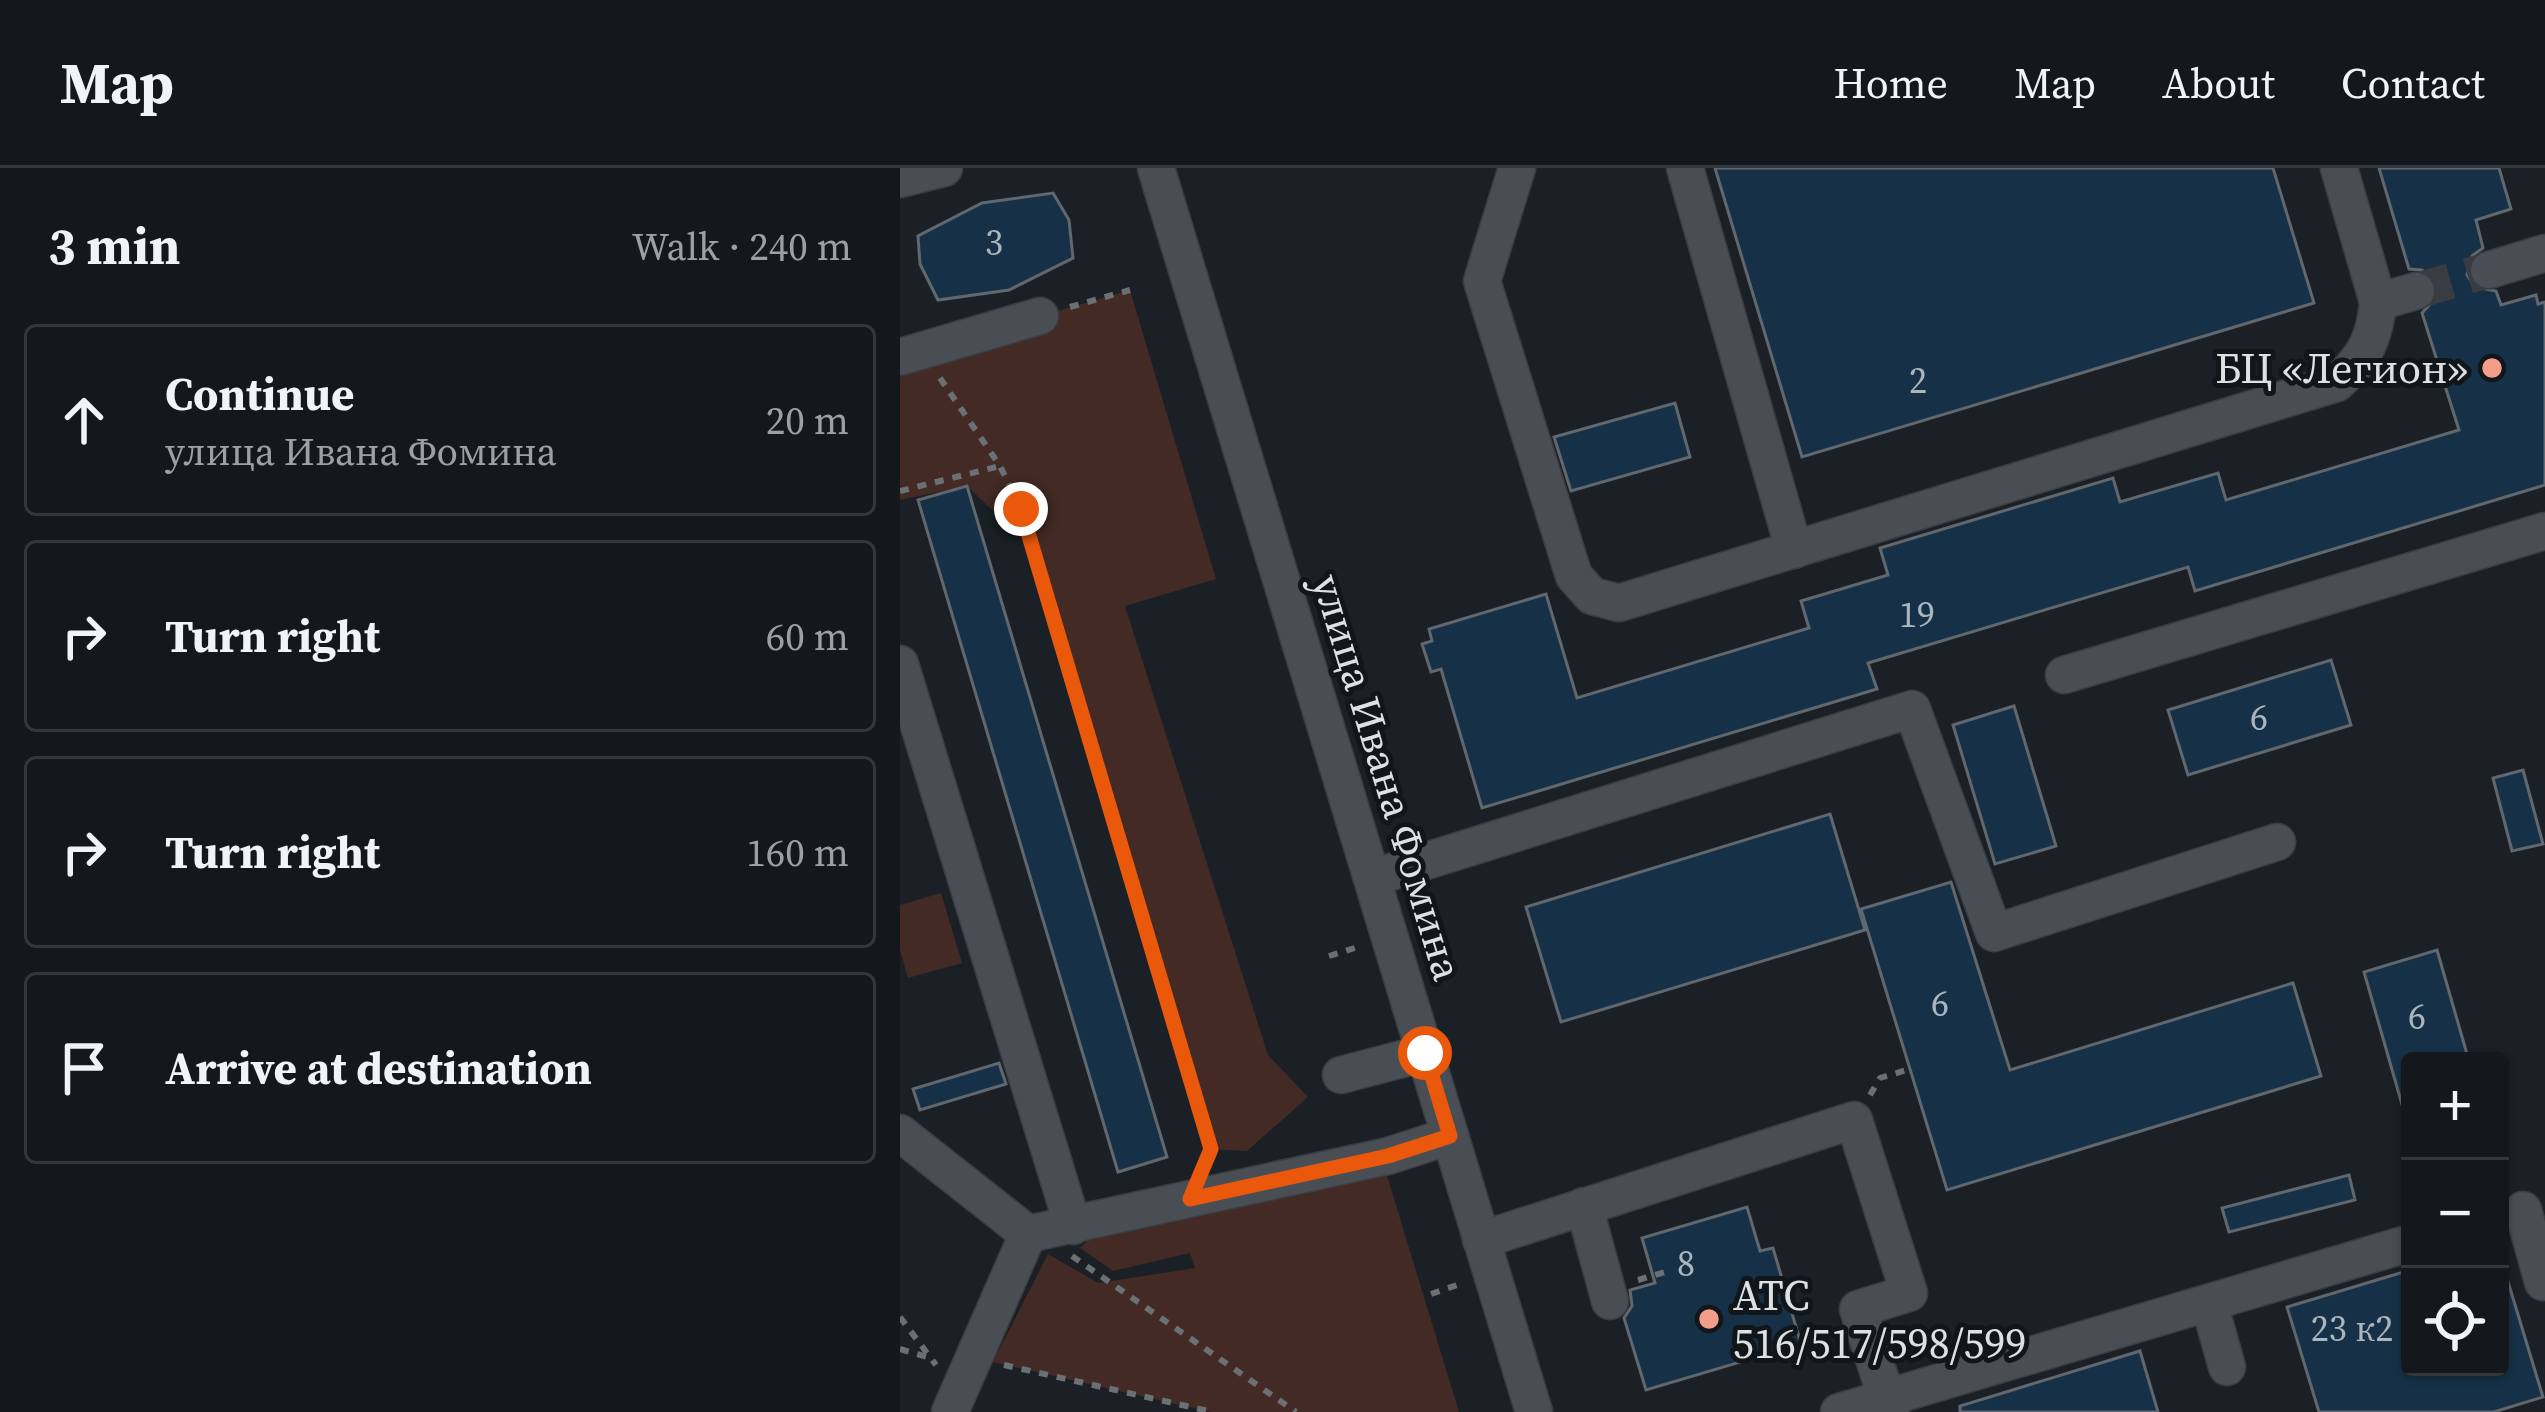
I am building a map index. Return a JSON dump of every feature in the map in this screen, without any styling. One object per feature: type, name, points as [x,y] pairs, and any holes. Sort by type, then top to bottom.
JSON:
[{"type":"street","points":[[900,179],[944,168]]},
{"type":"street","name":"улица Ивана Фомина","points":[[1156,168],[1534,1412]]},
{"type":"street","points":[[1517,168],[1482,280],[1574,576],[1592,596],[1619,603],[2337,383],[2360,362],[2376,332],[2378,302],[2339,168]]},
{"type":"street","points":[[1685,168],[1794,550]]},
{"type":"street","points":[[2489,270],[2545,253]]},
{"type":"street","points":[[2378,302],[2416,291]]},
{"type":"street","points":[[907,349],[1040,316]]},
{"type":"street","points":[[2064,675],[2545,531]]},
{"type":"street","points":[[900,664],[1073,1226]]},
{"type":"street","points":[[1372,878],[1912,709],[1994,933],[2277,842]]},
{"type":"street","points":[[1341,1075],[1425,1053]]},
{"type":"street","points":[[1481,1240],[1854,1120],[1909,1293],[1858,1309],[1889,1405]]},
{"type":"street","points":[[900,1133],[1028,1234],[1388,1156],[1450,1136]]},
{"type":"street","points":[[1584,1206],[1610,1301]]},
{"type":"street","points":[[2522,1210],[2543,1282]]},
{"type":"street","points":[[950,1412],[1028,1234]]},
{"type":"street","points":[[1839,1412],[1889,1405],[2401,1246]]},
{"type":"street","points":[[2209,1303],[2228,1367]]},
{"type":"path","points":[[1040,316],[1130,290]]},
{"type":"path","points":[[907,349],[1000,466],[1021,509],[1211,1149],[1190,1199]]},
{"type":"path","points":[[900,490],[1000,466]]},
{"type":"path","points":[[1329,956],[1361,946]]},
{"type":"path","points":[[1854,1120],[1880,1078],[1910,1069]]},
{"type":"path","points":[[1028,1234],[1068,1254],[1296,1412]]},
{"type":"path","points":[[1431,1294],[1463,1283]]},
{"type":"path","points":[[900,1349],[930,1358]]},
{"type":"path","points":[[972,1358],[1213,1412]]},
{"type":"shaded area","points":[[1130,290],[1216,579],[1125,606],[1268,1055],[1308,1097],[1247,1151],[1211,1149],[1033,549],[967,486],[900,500],[900,379],[906,355]]},
{"type":"shaded area","points":[[941,893],[962,963],[908,978],[900,950],[900,905]]},
{"type":"shaded area","points":[[1385,1169],[1459,1412],[1211,1412],[993,1362],[1048,1254],[1098,1283],[1195,1268],[1190,1253],[1113,1271],[1080,1248],[1106,1223],[1181,1220]]},
{"type":"building","points":[[1715,168],[2273,168],[2314,303],[1802,457]]},
{"type":"building","points":[[2379,168],[2499,168],[2511,209],[2476,220],[2483,248],[2472,256],[2467,275],[2475,287],[2496,291],[2501,305],[2536,295],[2538,304],[2545,302],[2545,485],[2195,591],[2188,567],[1868,663],[1877,689],[1482,808],[1441,669],[1431,672],[1422,644],[1432,641],[1429,629],[1546,594],[1577,698],[1809,628],[1801,601],[1888,575],[1880,548],[2113,478],[2120,502],[2218,473],[2226,500],[2459,430],[2422,313],[2437,297],[2437,284],[2422,270],[2409,269]]},
{"type":"building","points":[[1053,193],[1069,220],[1073,258],[1009,290],[938,300],[920,264],[918,236],[982,203]]},
{"type":"building","points":[[1675,403],[1690,457],[1571,491],[1554,437]]},
{"type":"building","points":[[967,486],[1167,1157],[1118,1172],[918,500]]},
{"type":"building","points":[[2331,660],[2351,725],[2188,775],[2168,710]]},
{"type":"building","points":[[2014,706],[2056,846],[1995,864],[1953,725]]},
{"type":"building","points":[[2523,770],[2543,844],[2512,851],[2493,778]]},
{"type":"building","points":[[1830,814],[1865,930],[1561,1022],[1526,907]]},
{"type":"building","points":[[1951,882],[2010,1070],[2293,983],[2321,1076],[1947,1190],[1861,909]]},
{"type":"building","points":[[2437,950],[2466,1052],[2401,1052],[2401,1101],[2364,972]]},
{"type":"building","points":[[999,1063],[1006,1084],[920,1110],[913,1089]]},
{"type":"building","points":[[2349,1175],[2355,1200],[2229,1232],[2222,1208]]},
{"type":"building","name":"АТС 516/517/598/599","points":[[1747,1207],[1760,1251],[1773,1248],[1801,1344],[1646,1390],[1624,1318],[1632,1306],[1630,1290],[1655,1283],[1642,1238]]},
{"type":"building","points":[[2401,1273],[2401,1376],[2509,1376],[2509,1285],[2543,1397],[2494,1412],[2319,1412],[2287,1307]]},
{"type":"building","points":[[2140,1351],[2158,1412],[1960,1412],[1960,1406]]},
{"type":"tunnel","points":[[2416,291],[2489,270]]},
{"type":"place","name":"БЦ «Легион»","points":[[2492,368]]},
{"type":"place","name":"АТС 516/517/598/599","points":[[1709,1319]]},
{"type":"route","points":[[1021,509],[1211,1149],[1190,1199],[1388,1156],[1450,1136],[1425,1053]]}]
